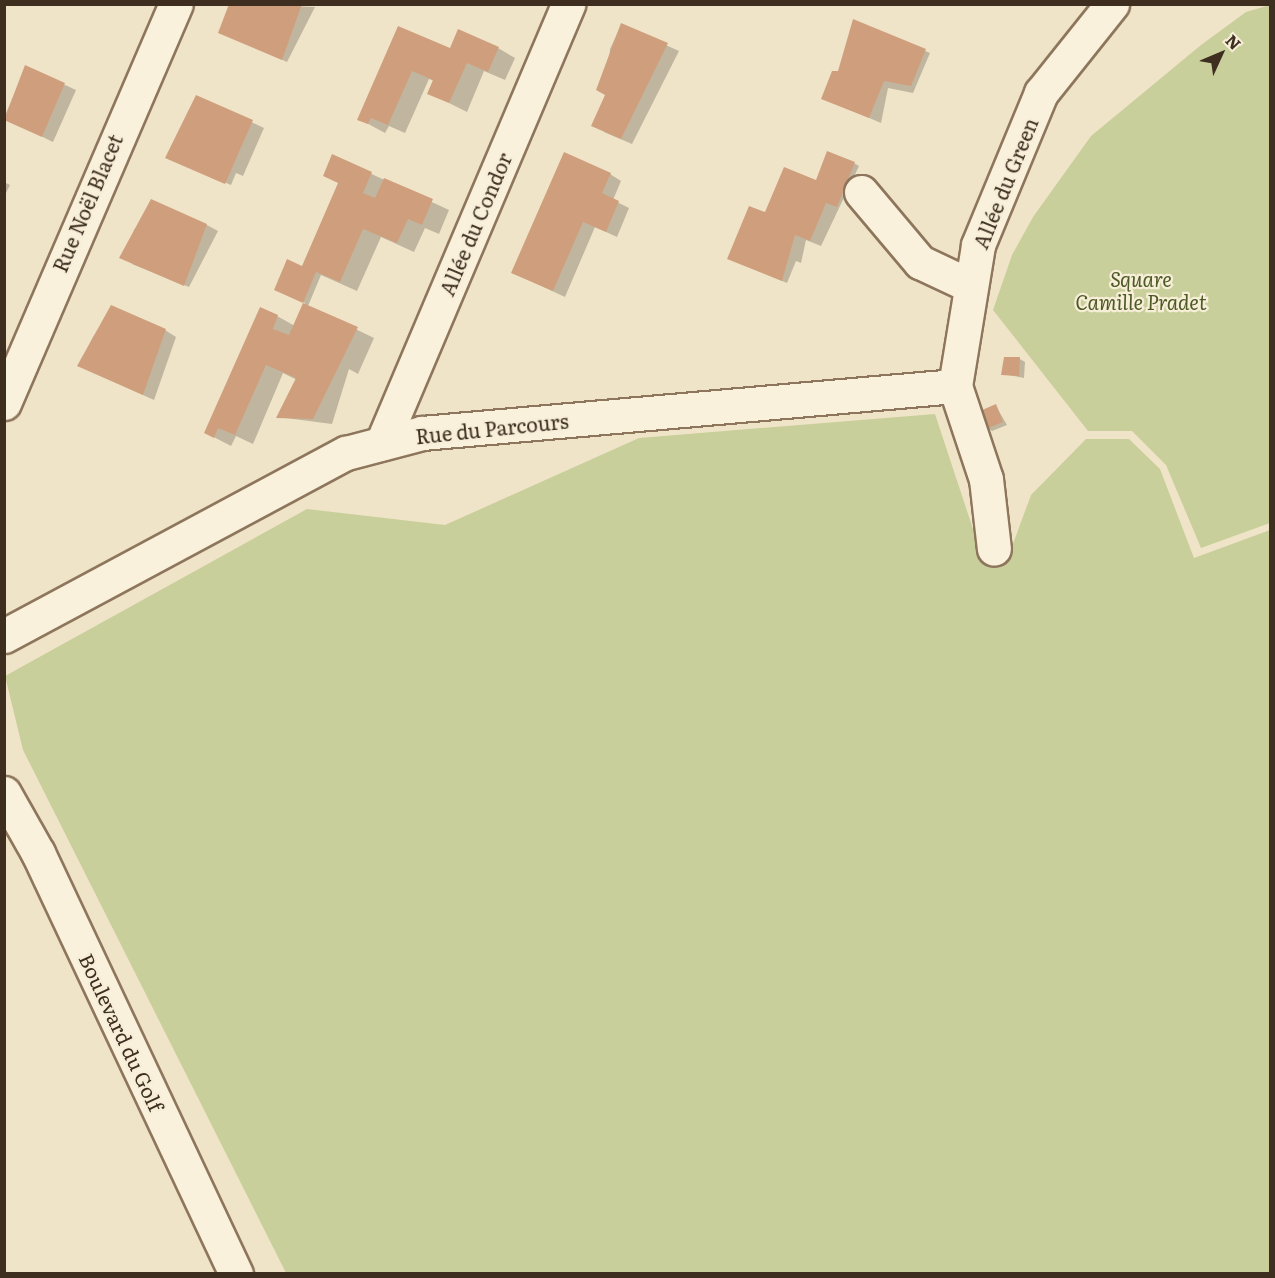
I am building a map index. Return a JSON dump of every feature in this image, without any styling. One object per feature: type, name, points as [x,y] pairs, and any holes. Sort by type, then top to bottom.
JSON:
[{"type":"street","name":"Rue Noël Blacet","points":[[4,403],[176,4]]},
{"type":"street","name":"Allée du Condor","points":[[382,443],[568,4]]},
{"type":"street","name":"Allée du Green","points":[[955,386],[978,245],[1041,93],[1112,4]]},
{"type":"street","points":[[861,192],[920,262],[971,286]]},
{"type":"street","name":"Rue du Parcours","points":[[4,636],[346,453],[382,443],[422,433],[955,386]]},
{"type":"street","points":[[955,386],[986,479],[994,549]]},
{"type":"street","name":"Boulevard du Golf","points":[[4,793],[236,1274]]},
{"type":"green space","name":"Square Camille Pradet","points":[[1270,5],[1270,523],[1201,548],[1166,465],[1132,431],[1088,431],[993,310],[1012,255],[1033,217],[1091,136],[1201,45],[1246,12]]},
{"type":"green space","points":[[935,414],[977,541],[1010,552],[1031,495],[1086,439],[1129,439],[1160,469],[1194,558],[1270,530],[1270,1273],[286,1273],[23,750],[5,676],[307,509],[445,525],[639,438]]},
{"type":"building","points":[[229,4],[302,4],[282,60],[218,33]]},
{"type":"building","points":[[853,19],[926,49],[911,86],[884,81],[869,118],[821,99],[832,71],[838,71]]},
{"type":"building","points":[[621,23],[668,43],[621,139],[591,126],[605,95],[596,90]]},
{"type":"building","points":[[398,26],[450,48],[458,29],[499,47],[488,72],[467,63],[449,103],[427,94],[433,80],[412,71],[388,125],[371,118],[368,124],[357,120]]},
{"type":"building","points":[[25,65],[65,83],[42,137],[4,120]]},
{"type":"building","points":[[196,95],[253,120],[225,184],[165,158]]},
{"type":"building","points":[[827,151],[855,162],[837,207],[826,203],[810,241],[795,235],[782,281],[727,259],[749,206],[765,212],[784,167],[816,180]]},
{"type":"building","points":[[564,152],[611,173],[602,193],[619,201],[606,232],[583,222],[553,291],[511,273]]},
{"type":"building","points":[[332,154],[372,172],[363,193],[375,198],[384,178],[433,199],[422,225],[408,219],[397,243],[363,229],[340,282],[316,272],[303,303],[274,290],[287,259],[302,266],[338,183],[323,176]]},
{"type":"building","points":[[151,199],[207,224],[184,286],[119,258]]},
{"type":"building","points":[[303,303],[358,327],[313,419],[276,418],[296,378],[266,365],[235,435],[218,428],[214,438],[204,433],[260,307],[278,315],[273,329],[289,335]]},
{"type":"building","points":[[111,305],[166,329],[143,395],[77,366]]},
{"type":"building","points":[[1004,357],[1020,357],[1019,376],[1001,375]]},
{"type":"building","points":[[996,404],[1003,422],[986,429],[980,411]]}]
